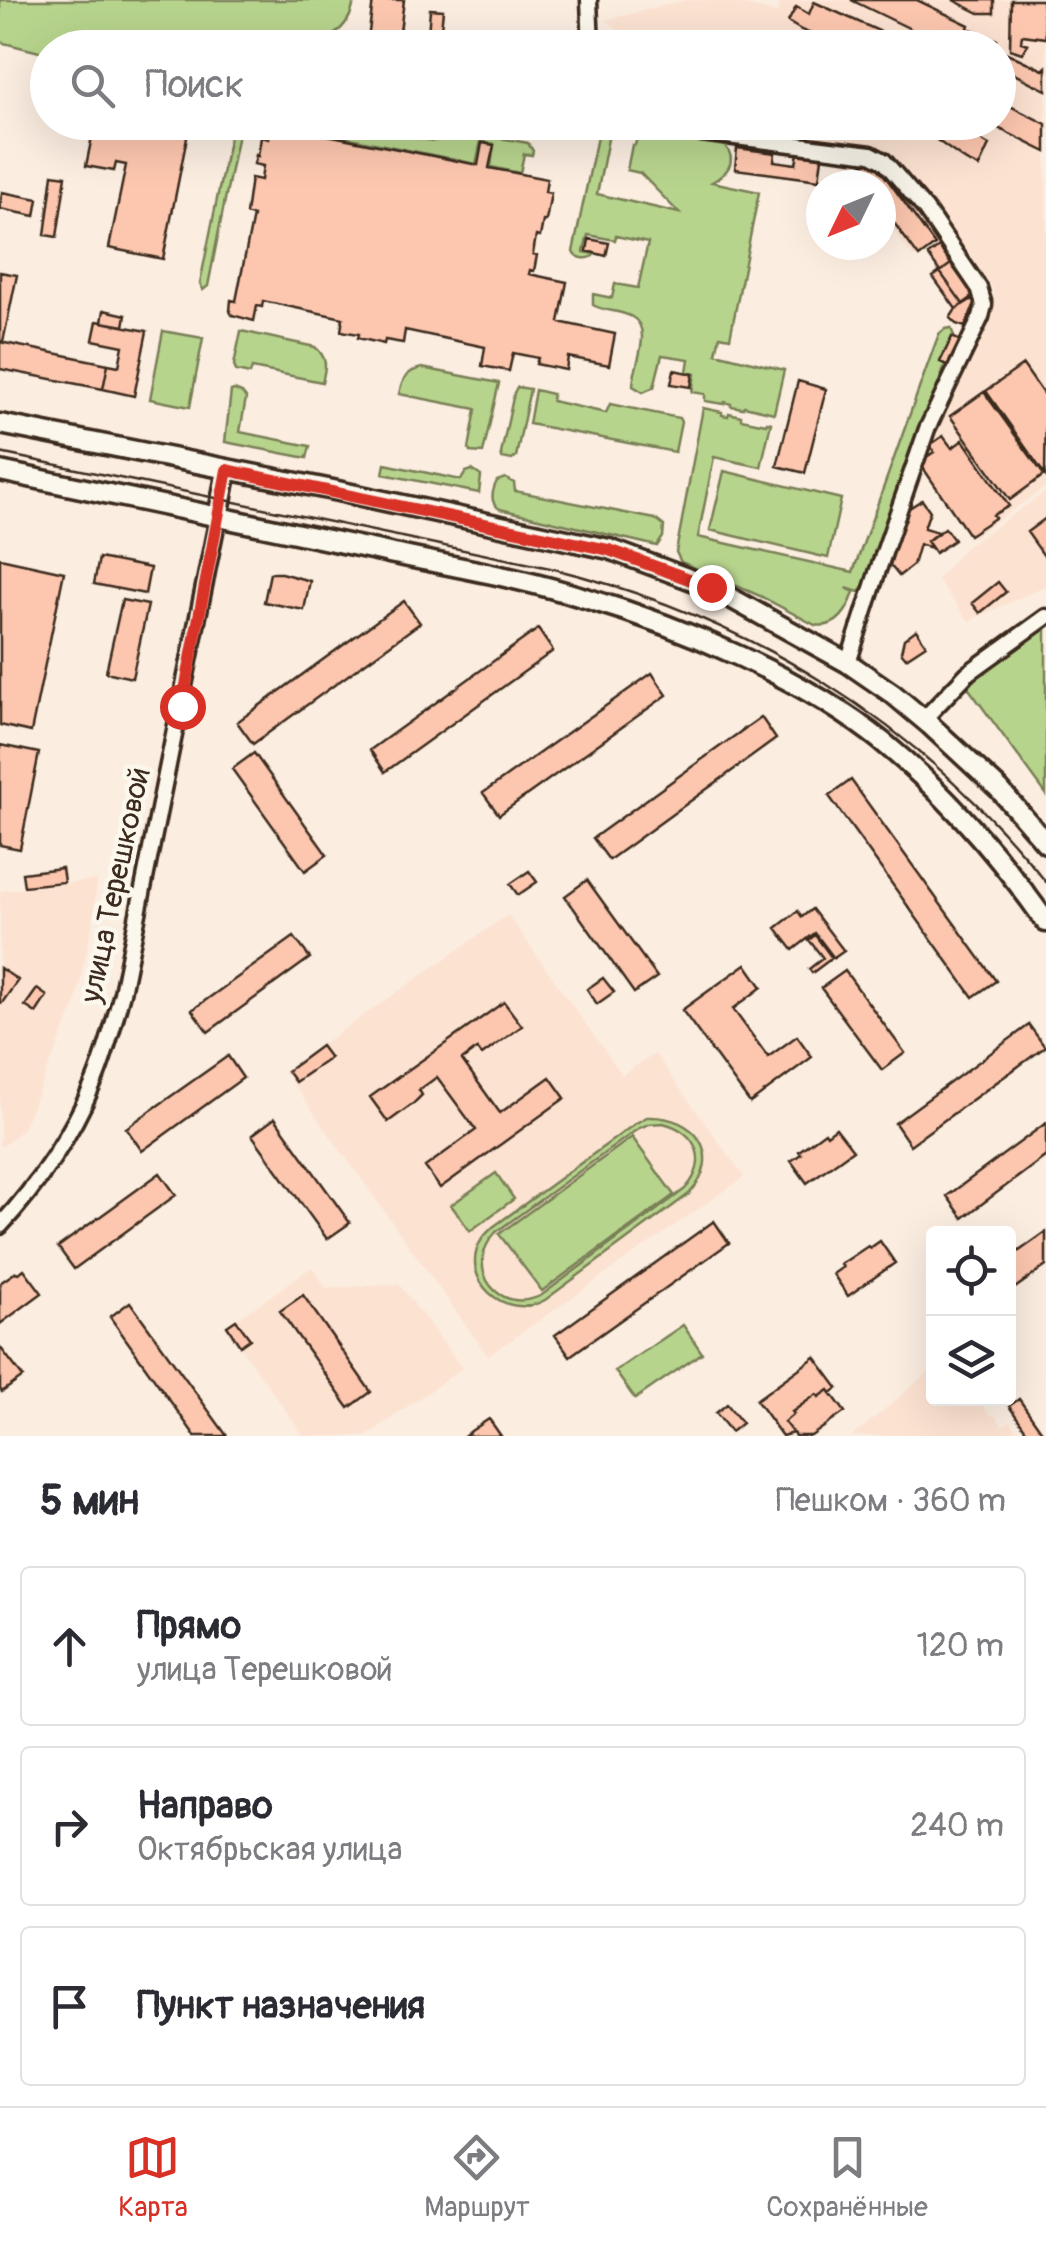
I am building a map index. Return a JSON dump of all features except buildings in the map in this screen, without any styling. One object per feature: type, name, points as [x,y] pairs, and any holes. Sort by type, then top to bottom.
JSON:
[{"type":"main road","points":[[0,424],[609,550],[711,587],[848,663],[892,694],[999,789],[1046,844]]},
{"type":"main road","name":"улица Терешковой","points":[[218,517],[227,470]]},
{"type":"main road","points":[[0,471],[582,596],[661,623],[786,679],[880,740],[922,776],[987,843],[1046,922]]},
{"type":"street","points":[[589,0],[590,30]]},
{"type":"street","points":[[759,140],[871,154],[884,161],[926,210],[983,296],[981,317],[927,429],[848,663]]},
{"type":"street","name":"улица Терешковой","points":[[0,1226],[54,1158],[94,1082],[112,1031],[218,517]]},
{"type":"street","points":[[924,719],[966,674],[1046,618]]},
{"type":"shaded area","points":[[686,0],[723,0],[778,13],[780,0],[1046,0],[1046,487],[973,537],[913,458],[993,316],[993,289],[951,231],[913,258],[896,234],[896,170],[850,170],[816,144],[780,140],[1016,140],[1016,30],[619,30],[606,20]]},
{"type":"shaded area","points":[[1046,492],[1046,586],[969,621],[937,580],[966,547]]},
{"type":"shaded area","points":[[97,880],[75,1005],[23,1128],[2,1147],[0,891]]},
{"type":"shaded area","points":[[508,915],[622,1075],[655,1054],[744,1177],[488,1356],[284,1071]]},
{"type":"shaded area","points":[[312,1267],[326,1288],[399,1284],[462,1368],[366,1436],[304,1436],[226,1327]]},
{"type":"shaded area","points":[[926,1375],[926,1406],[983,1406],[1003,1426],[1010,1421],[1020,1436],[853,1436]]},
{"type":"green space","points":[[0,0],[354,0],[350,16],[338,30],[30,30],[30,50],[0,42]]},
{"type":"green space","points":[[229,140],[237,140],[208,286],[203,290],[200,283]]},
{"type":"green space","points":[[360,140],[511,140],[528,143],[533,151],[532,155],[524,154],[520,173],[491,167],[494,144],[481,141],[476,164]]},
{"type":"green space","points":[[596,140],[608,140],[597,194],[679,213],[640,173],[627,170],[632,145],[636,140],[688,140],[725,146],[730,163],[726,172],[712,182],[759,192],[730,338],[720,336],[716,353],[784,370],[774,413],[705,401],[705,394],[692,392],[695,374],[687,372],[689,359],[662,355],[654,387],[643,392],[633,386],[642,339],[638,323],[627,315],[593,305],[593,294],[612,298],[615,284],[638,288],[648,243],[588,235],[584,252],[595,254],[584,258],[573,252]]},
{"type":"green space","points":[[951,328],[954,336],[944,367],[864,585],[859,592],[846,588],[854,592],[840,617],[830,624],[815,625],[681,562],[676,552],[703,408],[771,423],[761,467],[714,457],[698,537],[853,572],[939,334]]},
{"type":"green space","points":[[163,331],[203,338],[190,407],[150,399]]},
{"type":"green space","points":[[241,331],[315,347],[325,363],[322,382],[252,368],[250,374],[236,371]]},
{"type":"green space","points":[[422,368],[499,383],[483,453],[469,449],[476,409],[399,394],[406,376]]},
{"type":"green space","points":[[517,387],[530,389],[516,457],[512,460],[502,458],[501,454]]},
{"type":"green space","points":[[234,390],[246,398],[240,432],[310,446],[307,458],[225,442]]},
{"type":"green space","points":[[535,390],[552,394],[552,401],[606,413],[610,404],[679,418],[675,452],[529,424]]},
{"type":"green space","points":[[385,464],[461,480],[472,470],[481,476],[479,493],[383,474]]},
{"type":"green space","points":[[724,471],[841,499],[828,558],[710,530]]},
{"type":"green space","points":[[505,478],[514,483],[515,491],[655,519],[664,526],[663,537],[657,546],[500,509],[494,503],[493,493],[497,481]]},
{"type":"green space","points":[[1046,620],[1046,794],[964,682]]},
{"type":"green space","points":[[647,1117],[664,1118],[691,1130],[704,1152],[700,1180],[689,1194],[545,1300],[529,1306],[500,1301],[480,1281],[476,1268],[476,1253],[484,1237]],"holes":[[[663,1123],[691,1140],[698,1158],[693,1179],[685,1189],[542,1295],[512,1300],[490,1285],[483,1260],[486,1246],[496,1232],[639,1128]]]},
{"type":"green space","points":[[632,1137],[674,1195],[542,1291],[499,1234]]},
{"type":"green space","points":[[496,1173],[514,1199],[470,1231],[451,1205]]},
{"type":"green space","points":[[683,1325],[702,1353],[635,1399],[615,1371]]},
{"type":"tram line","points":[[0,453],[550,568],[693,615],[761,646],[825,683],[885,725],[996,824],[1046,882]]},
{"type":"route","points":[[182,706],[227,470],[609,550],[711,587]]}]
